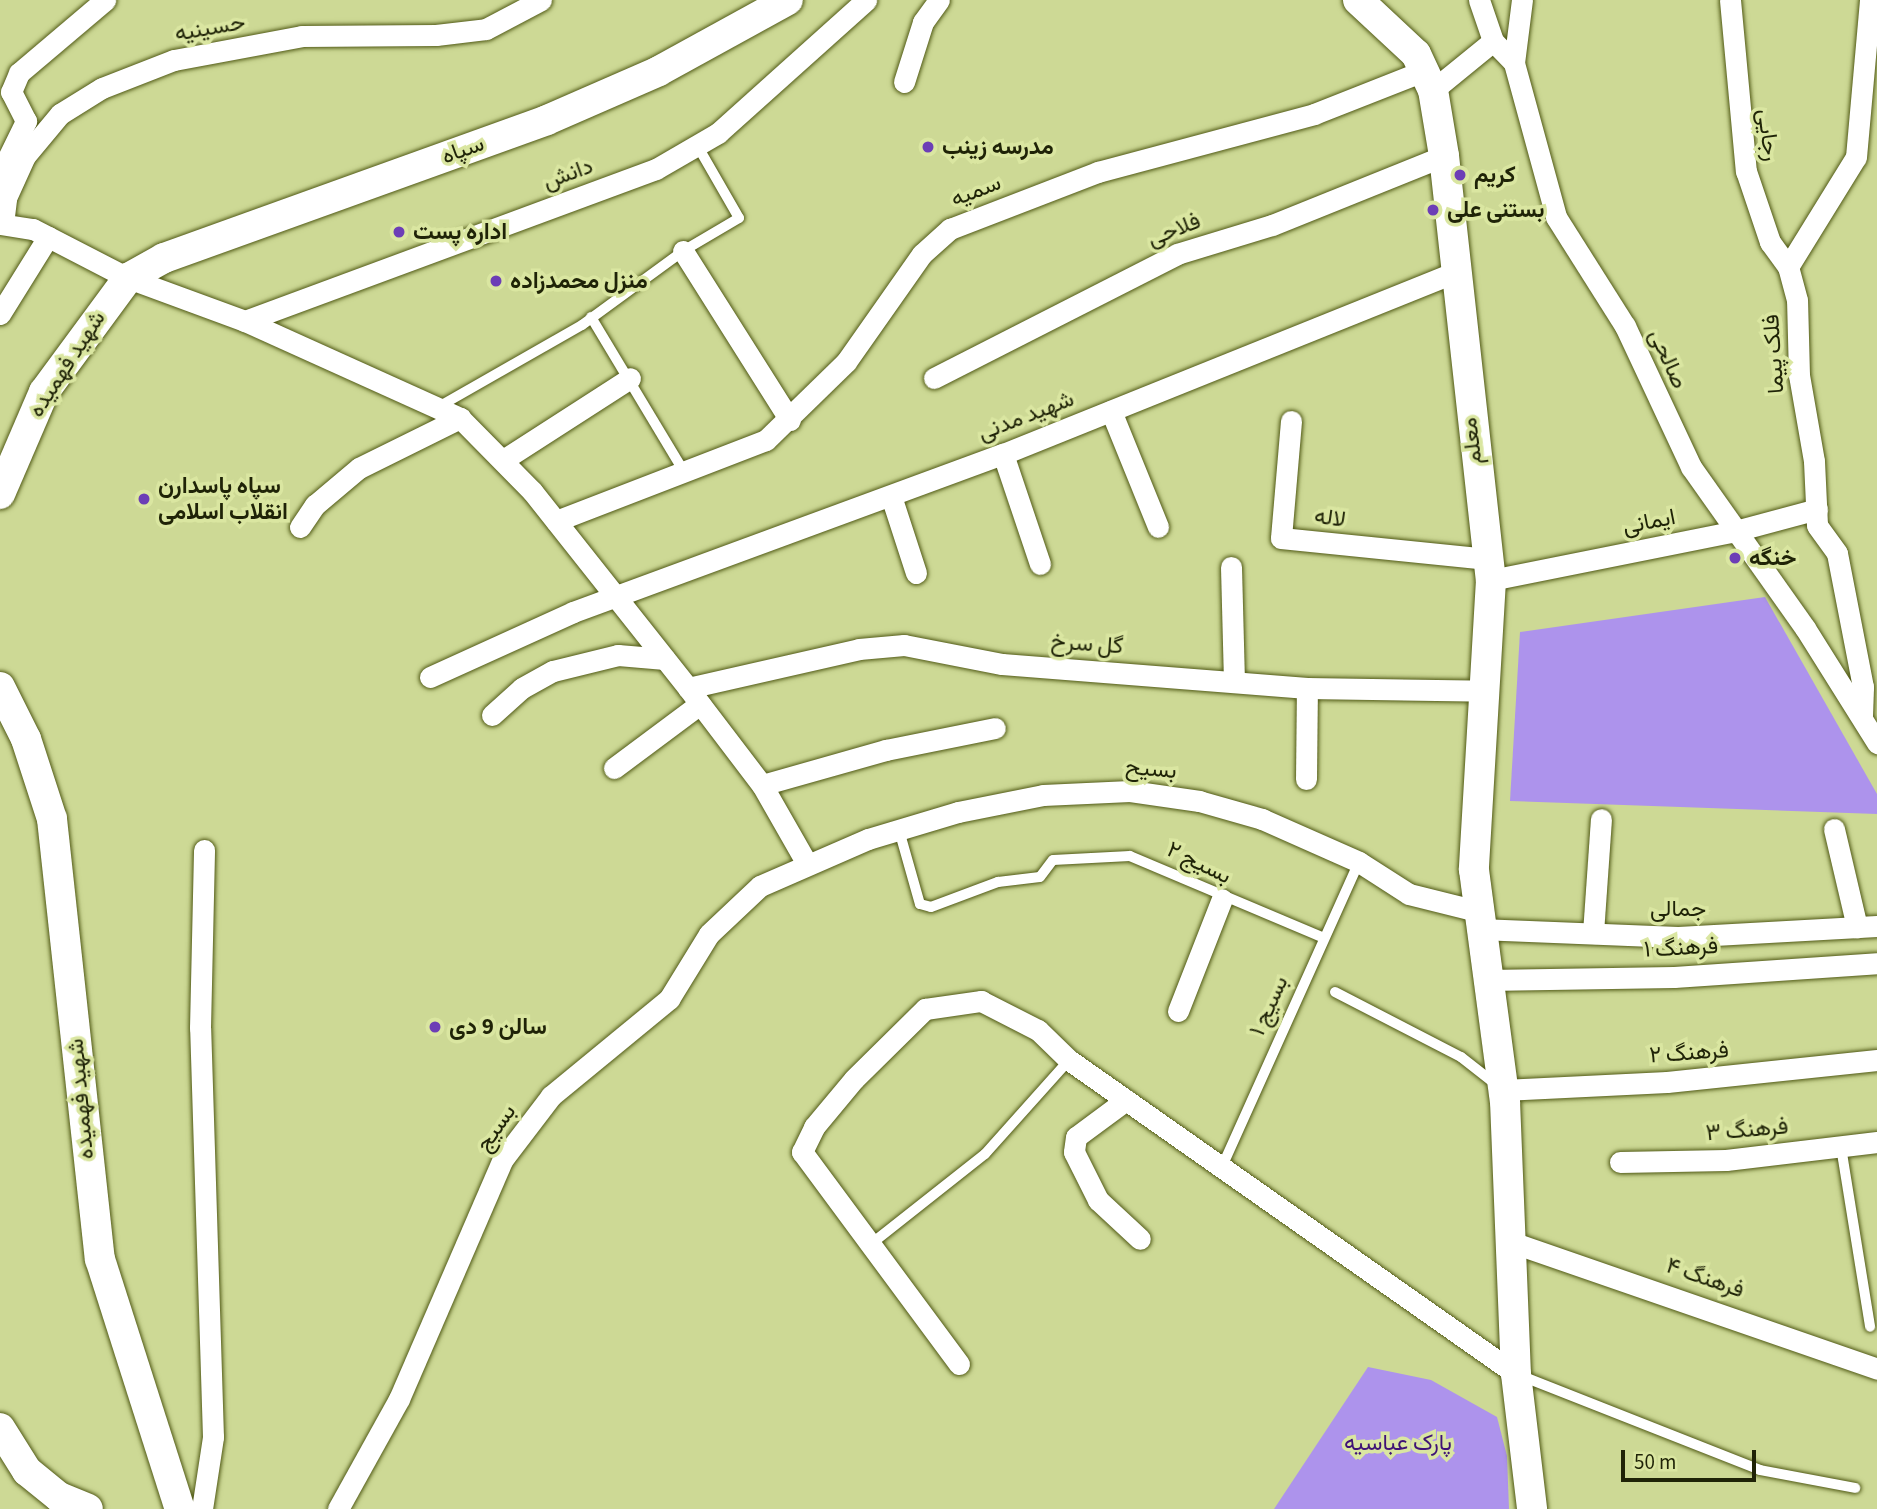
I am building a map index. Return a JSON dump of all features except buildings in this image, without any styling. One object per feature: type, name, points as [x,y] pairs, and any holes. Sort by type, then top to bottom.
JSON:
[{"type":"street","points":[[106,0],[19,73],[11,92],[26,121],[2,170],[1,224],[48,237],[128,278],[245,321],[460,418],[503,460],[556,522],[694,696],[762,785],[806,862]]},
{"type":"street","name":"حسینیه","points":[[1,224],[6,198],[25,156],[61,114],[102,88],[174,60],[302,36],[436,35],[486,29],[541,0]]},
{"type":"street","name":"سپاه","points":[[128,278],[164,258],[547,120],[659,71],[788,0]]},
{"type":"street","name":"دانش","points":[[245,321],[656,169],[718,133],[866,0]]},
{"type":"street","points":[[904,82],[923,22],[939,0]]},
{"type":"street","name":"معلم","points":[[1358,0],[1401,37],[1428,81],[1444,156],[1454,273],[1490,569],[1488,691],[1476,825],[1478,920],[1503,1090],[1514,1243],[1516,1374],[1532,1509]]},
{"type":"street","name":"صالحی","points":[[1479,0],[1493,41],[1514,63],[1556,218],[1625,326],[1691,467],[1732,532],[1757,558],[1877,743]]},
{"type":"street","points":[[1514,63],[1522,0]]},
{"type":"street","name":"رجایی","points":[[1730,0],[1746,171],[1770,242],[1788,267]]},
{"type":"street","points":[[1788,267],[1856,157],[1871,0]]},
{"type":"street","name":"سمیه","points":[[556,522],[766,440],[790,420],[846,362],[922,254],[950,229],[1098,172],[1428,81],[1493,41]]},
{"type":"street","name":"فلاحی","points":[[934,378],[1177,254],[1272,225],[1444,156]]},
{"type":"street","points":[[0,314],[48,237]]},
{"type":"street","points":[[683,251],[790,420]]},
{"type":"street","name":"فلک پیما","points":[[1788,267],[1797,300],[1799,374],[1817,525],[1837,553],[1863,687],[1861,716]]},
{"type":"street","name":"شهید مدنی","points":[[430,677],[614,597],[1003,454],[1454,273]]},
{"type":"street","name":"شهید فهمیده","points":[[0,494],[44,392],[128,278]]},
{"type":"street","points":[[503,460],[630,378]]},
{"type":"street","points":[[1111,411],[1158,527]]},
{"type":"street","points":[[300,527],[315,505],[359,468],[460,418]]},
{"type":"street","name":"لاله","points":[[1291,421],[1281,538],[1490,569]]},
{"type":"street","points":[[1003,454],[1040,564]]},
{"type":"street","points":[[891,496],[916,573]]},
{"type":"street","name":"ایمانی","points":[[1490,569],[1732,532],[1817,509]]},
{"type":"street","points":[[1231,567],[1234,681]]},
{"type":"street","name":"گل سرخ","points":[[694,696],[859,649],[904,645],[1002,664],[1307,688],[1488,691]]},
{"type":"street","points":[[492,715],[522,688],[553,670],[618,655],[665,659]]},
{"type":"street","name":"شهید فهمیده","points":[[0,687],[26,739],[52,820],[100,1259],[180,1509]]},
{"type":"street","points":[[1306,779],[1307,688]]},
{"type":"street","points":[[614,768],[694,696]]},
{"type":"street","points":[[762,785],[886,750],[995,728]]},
{"type":"street","name":"بسیح","points":[[806,862],[899,830],[1043,795],[1130,791],[1199,801],[1262,818],[1359,862],[1409,894],[1478,920]]},
{"type":"street","points":[[1592,933],[1601,819]]},
{"type":"street","points":[[1834,829],[1867,927]]},
{"type":"street","points":[[202,1509],[213,1437],[200,1028],[204,850]]},
{"type":"street","name":"بسیج","points":[[338,1509],[399,1399],[503,1159],[561,1086],[670,999],[709,934],[760,886],[806,862]]},
{"type":"street","points":[[1178,1011],[1222,899]]},
{"type":"street","name":"جمالی","points":[[1478,920],[1592,933],[1678,937],[1867,927]]},
{"type":"street","name":"فرهنگ ۱","points":[[1487,980],[1674,977],[1877,963]]},
{"type":"street","points":[[959,1364],[802,1152],[814,1127],[902,1029],[925,1009],[981,1001],[1038,1030],[1069,1060],[1516,1374]]},
{"type":"street","name":"فرهنگ ۲","points":[[1503,1090],[1679,1081],[1877,1060]]},
{"type":"street","points":[[1126,1100],[1076,1137],[1074,1152],[1098,1200],[1140,1239]]},
{"type":"street","name":"فرهنگ ۳","points":[[1620,1162],[1726,1160],[1877,1142]]},
{"type":"street","name":"فرهنگ ۴","points":[[1514,1243],[1877,1369]]},
{"type":"street","points":[[0,1428],[27,1471],[59,1497],[88,1509]]},
{"type":"lane","points":[[440,407],[591,317],[683,251],[739,218],[697,145]]},
{"type":"lane","points":[[591,317],[684,472]]},
{"type":"lane","name":"بسیج ۲","points":[[899,830],[920,904],[931,907],[998,882],[1040,877],[1053,860],[1130,856],[1222,899],[1322,937]]},
{"type":"lane","name":"بسیج ۱","points":[[1222,1169],[1322,937],[1359,862]]},
{"type":"lane","points":[[1335,992],[1461,1057],[1503,1090]]},
{"type":"lane","points":[[871,1244],[985,1154],[1069,1060]]},
{"type":"lane","points":[[1842,1147],[1870,1327]]},
{"type":"lane","points":[[1516,1374],[1759,1470],[1855,1488]]},
{"type":"green space","points":[[1765,597],[1877,794],[1877,814],[1510,801],[1520,632]]},
{"type":"green space","name":"پارک عباسیه","points":[[1368,1367],[1431,1380],[1497,1417],[1507,1456],[1509,1509],[1274,1509]]},
{"type":"place","name":"مدرسه زینب","points":[[928,147]]},
{"type":"place","name":"کریم","points":[[1460,175]]},
{"type":"place","name":"بستنی علی","points":[[1433,210]]},
{"type":"place","name":"اداره پست","points":[[399,232]]},
{"type":"place","name":"منزل محمدزاده","points":[[496,281]]},
{"type":"place","name":"سپاه پاسدارن انقلاب اسلامی","points":[[144,499]]},
{"type":"place","name":"خنگه","points":[[1735,558]]},
{"type":"place","name":"سالن 9 دی","points":[[435,1027]]}]
